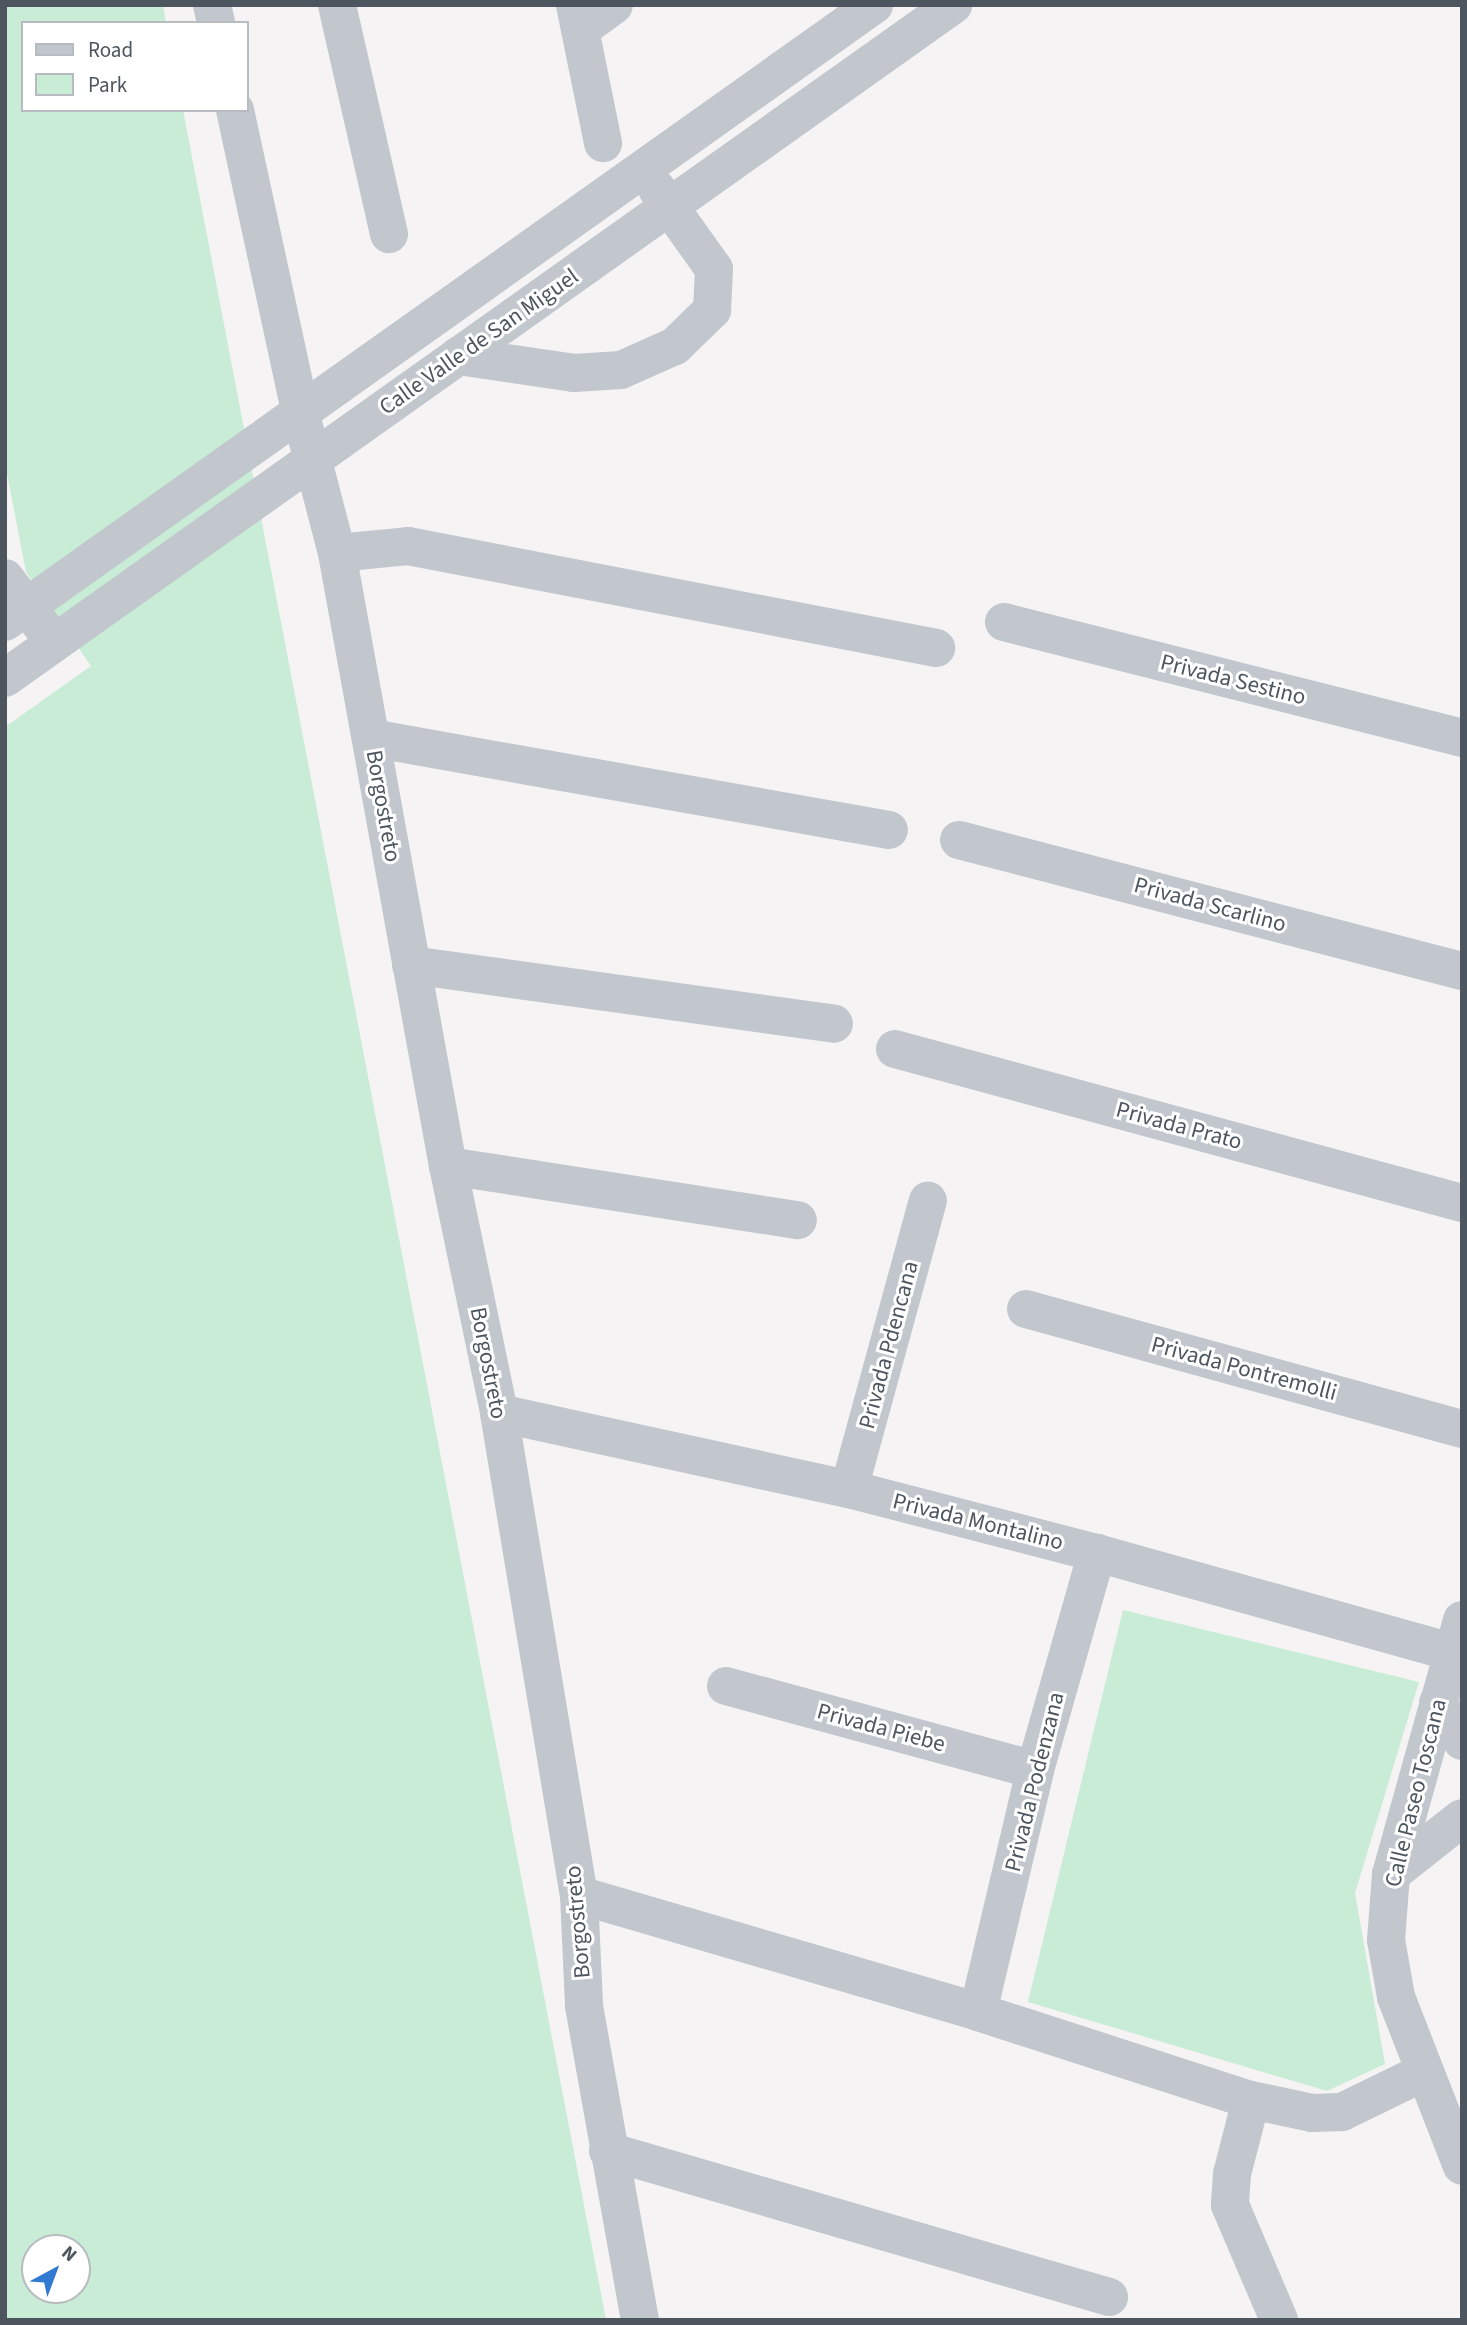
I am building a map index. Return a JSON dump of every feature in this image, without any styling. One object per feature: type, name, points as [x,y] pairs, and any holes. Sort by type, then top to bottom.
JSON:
[{"type":"street","points":[[337,5],[389,234]]},
{"type":"street","points":[[603,144],[578,18],[614,5]]},
{"type":"street","name":"Calle Valle de San Miguel","points":[[12,602],[300,411],[874,5]]},
{"type":"street","name":"Calle Valle de San Miguel","points":[[5,678],[671,208],[953,5]]},
{"type":"street","name":"Borgostreto","points":[[235,112],[300,411],[337,553],[448,1166],[499,1413],[579,1895],[584,2006],[639,2320]]},
{"type":"street","points":[[458,356],[586,372],[621,370],[675,346],[712,310],[714,269],[643,169]]},
{"type":"street","points":[[337,553],[408,546],[936,648]]},
{"type":"street","points":[[12,602],[56,644]]},
{"type":"street","name":"Privada Sestino","points":[[1004,622],[1462,738]]},
{"type":"street","points":[[371,738],[889,830]]},
{"type":"street","name":"Privada Scarlino","points":[[959,840],[1462,971]]},
{"type":"street","points":[[411,965],[834,1024]]},
{"type":"street","name":"Privada Prato","points":[[895,1049],[1462,1203]]},
{"type":"street","points":[[448,1166],[798,1220]]},
{"type":"street","name":"Privada Pdencana","points":[[849,1489],[928,1200]]},
{"type":"street","name":"Privada Pontremolli","points":[[1026,1310],[1462,1429]]},
{"type":"street","name":"Privada Montalino","points":[[499,1413],[849,1489],[1097,1553],[1457,1636]]},
{"type":"street","name":"Privada Podenzana","points":[[978,2012],[1035,1770],[1097,1553]]},
{"type":"street","name":"Calle Paseo Toscana","points":[[1457,1636],[1391,1874],[1386,1940],[1396,1997],[1424,2072],[1453,2120],[1462,2166]]},
{"type":"street","name":"Privada Piebe","points":[[726,1686],[1035,1770]]},
{"type":"street","points":[[1438,1703],[1462,1741]]},
{"type":"street","points":[[1391,1874],[1462,1818]]},
{"type":"street","points":[[579,1895],[978,2012],[1251,2100],[1312,2113],[1342,2112],[1424,2072]]},
{"type":"street","points":[[1251,2100],[1232,2174],[1230,2205],[1279,2320]]},
{"type":"street","points":[[608,2151],[1109,2297]]},
{"type":"green space","points":[[5,5],[163,5],[166,21],[21,21],[21,112],[183,112],[606,2320],[5,2320],[5,727],[91,666],[26,572],[5,463]]},
{"type":"green space","points":[[1123,1610],[1419,1682],[1355,1893],[1385,2064],[1327,2091],[1028,2002]]}]
